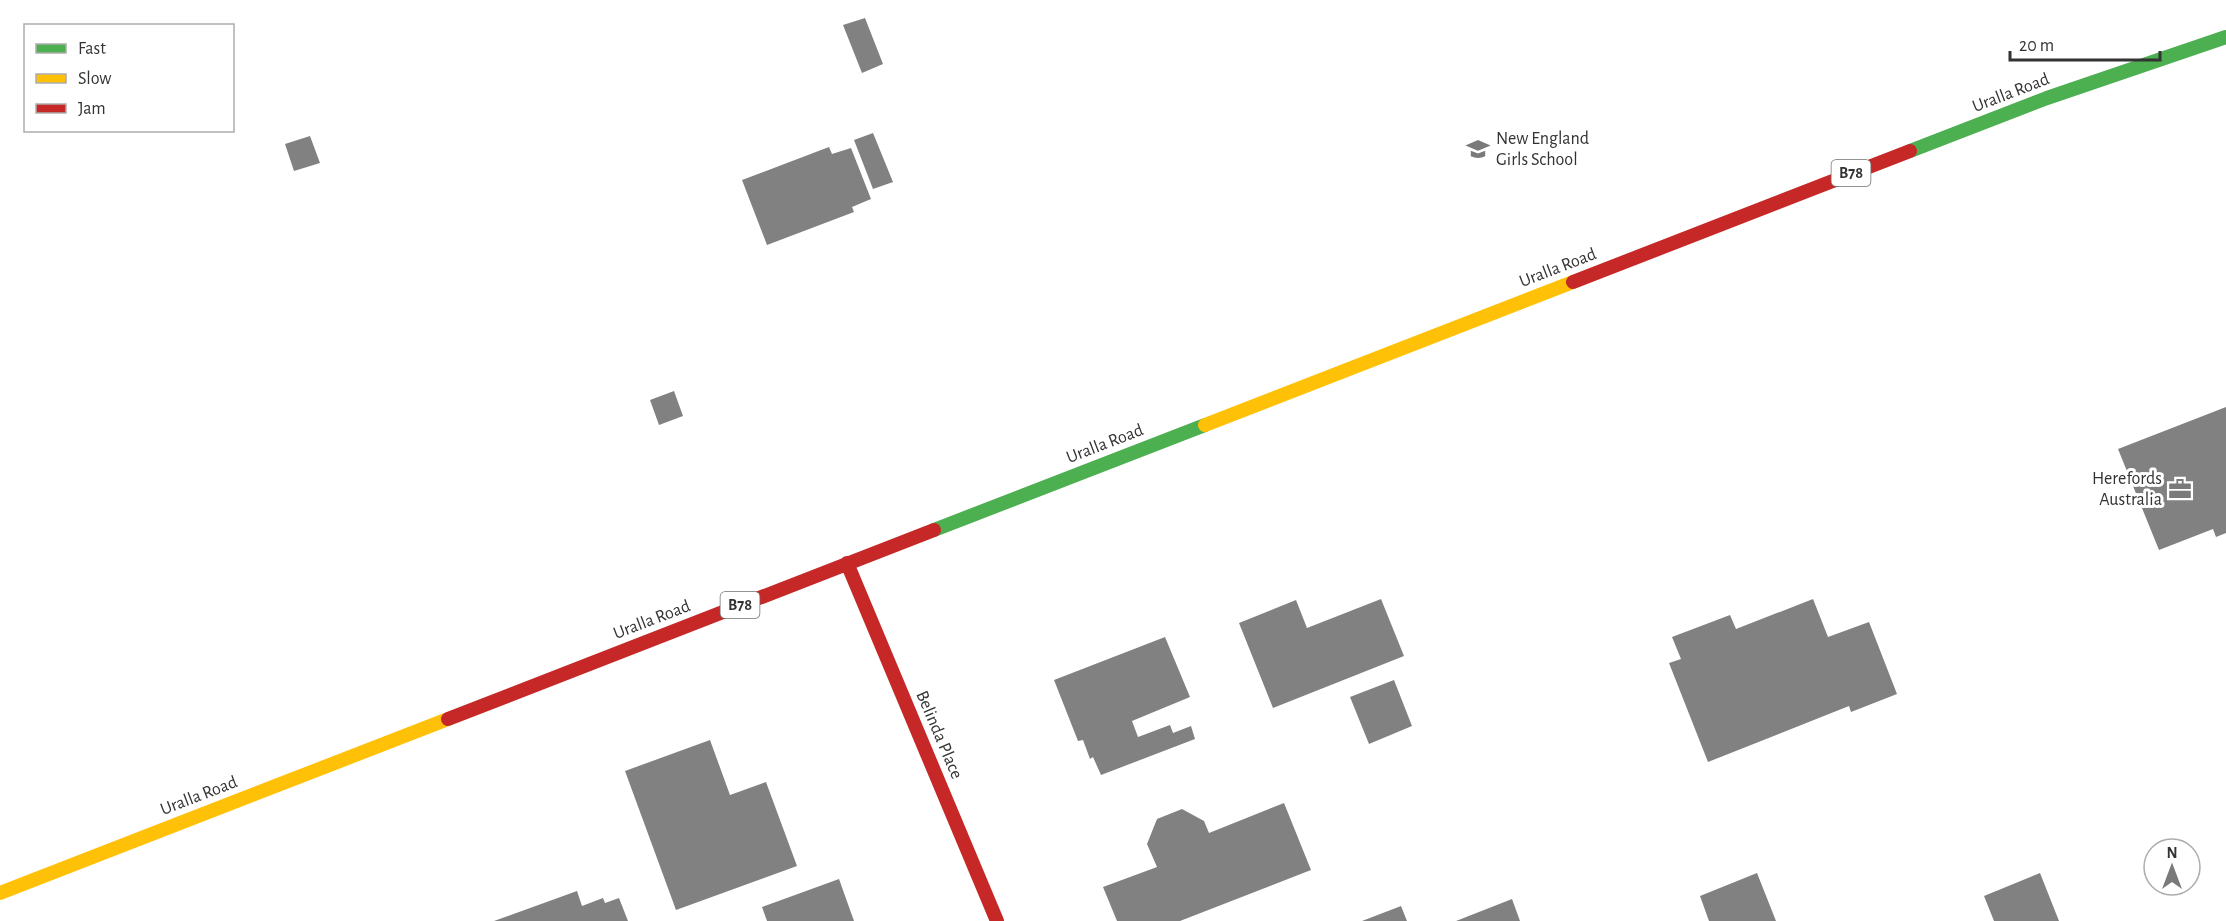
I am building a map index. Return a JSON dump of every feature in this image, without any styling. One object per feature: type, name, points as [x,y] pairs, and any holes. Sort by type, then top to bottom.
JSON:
[{"type":"main road","name":"Uralla Road","points":[[0,893],[2036,102],[2226,37]]},
{"type":"main road","name":"Belinda Place","points":[[847,563],[997,921]]},
{"type":"building","points":[[865,18],[883,64],[862,73],[843,25]]},
{"type":"building","points":[[873,133],[893,182],[873,189],[854,140]]},
{"type":"building","points":[[310,136],[320,163],[294,171],[285,144]]},
{"type":"building","points":[[829,147],[832,154],[851,148],[871,199],[852,207],[854,212],[767,245],[742,180]]},
{"type":"building","points":[[674,391],[683,416],[659,425],[650,400]]},
{"type":"building","name":"Herefords Australia","points":[[2226,407],[2226,533],[2216,537],[2213,529],[2159,550],[2118,449]]},
{"type":"building","points":[[1381,599],[1404,656],[1273,708],[1239,623],[1296,600],[1307,628]]},
{"type":"building","points":[[1813,599],[1828,637],[1869,622],[1897,694],[1851,712],[1849,706],[1708,762],[1669,663],[1681,659],[1672,637],[1730,615],[1736,629]]},
{"type":"building","points":[[1165,637],[1190,697],[1132,721],[1138,737],[1170,725],[1173,733],[1191,726],[1195,739],[1101,775],[1093,757],[1090,759],[1083,740],[1078,741],[1054,680]]},
{"type":"building","points":[[1394,680],[1412,726],[1369,744],[1350,697]]},
{"type":"building","points":[[710,740],[730,795],[766,782],[797,866],[676,910],[625,771]]},
{"type":"building","points":[[1284,803],[1311,870],[1180,921],[1117,921],[1103,887],[1157,867],[1147,844],[1157,819],[1182,809],[1204,821],[1209,833]]},
{"type":"building","points":[[1757,873],[1776,921],[1709,921],[1700,896]]},
{"type":"building","points":[[2040,873],[2059,921],[1994,921],[1984,896]]},
{"type":"building","points":[[839,879],[854,921],[767,921],[762,907]]},
{"type":"building","points":[[577,891],[582,906],[603,898],[605,903],[619,898],[628,921],[494,921]]},
{"type":"building","points":[[1512,899],[1520,921],[1456,921]]},
{"type":"building","points":[[1401,906],[1407,921],[1362,921]]},
{"type":"traffic: fast","points":[[1910,151],[2047,98],[2226,37]]},
{"type":"traffic: fast","points":[[934,530],[1205,425]]},
{"type":"traffic: slow","points":[[1205,425],[1573,282]]},
{"type":"traffic: slow","points":[[0,893],[448,719]]},
{"type":"traffic: jam","points":[[1573,282],[1910,151]]},
{"type":"traffic: jam","points":[[448,719],[934,530]]},
{"type":"traffic: jam","points":[[847,563],[997,921]]},
{"type":"place","name":"New England Girls School","points":[[1478,149]]},
{"type":"place","name":"Herefords Australia","points":[[2180,489]]}]
